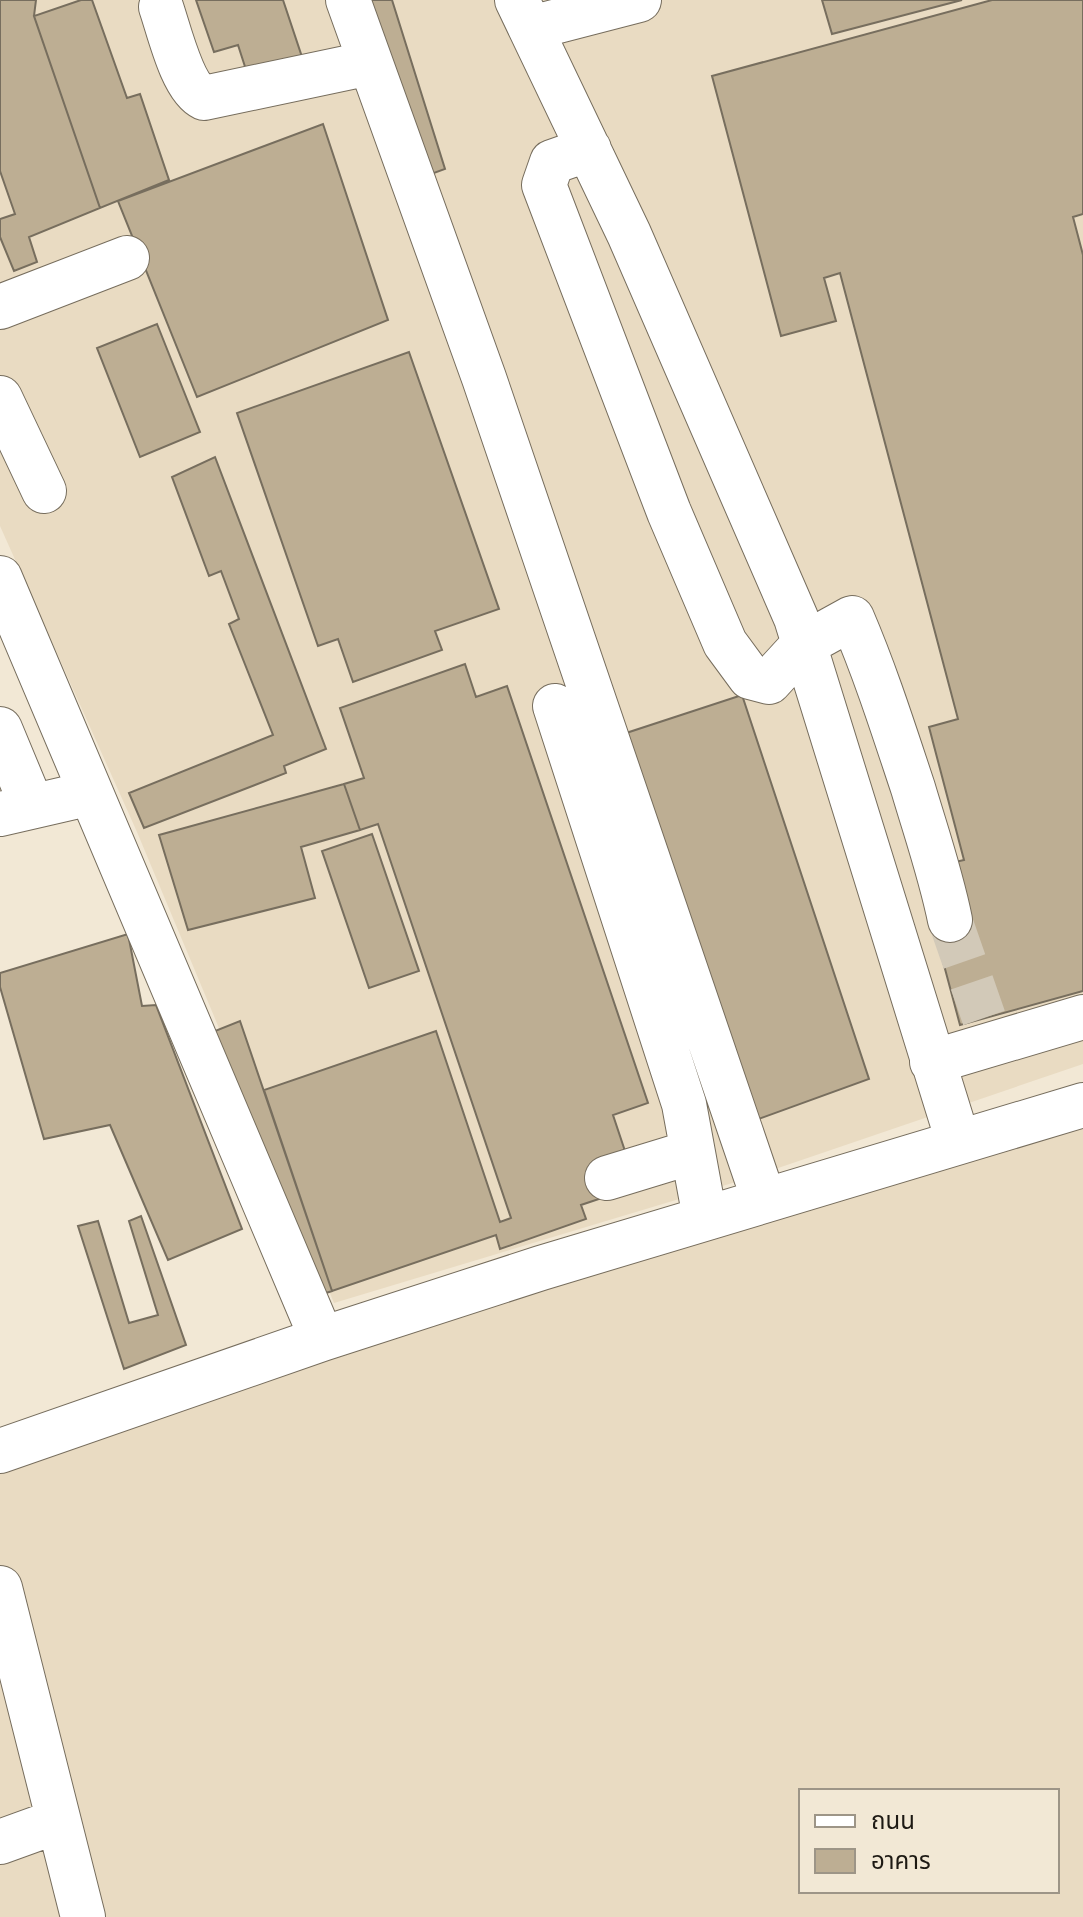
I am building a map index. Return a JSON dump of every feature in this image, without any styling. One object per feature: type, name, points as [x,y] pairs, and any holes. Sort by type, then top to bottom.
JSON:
[{"type":"street","points":[[348,0],[484,378],[764,1200]]},
{"type":"street","points":[[639,0],[524,14],[629,234],[796,618],[958,1141]]},
{"type":"street","points":[[161,7],[187,79],[195,92],[204,98],[370,63]]},
{"type":"street","points":[[589,149],[552,162],[544,185],[669,512],[725,643],[750,677],[769,682],[803,645],[852,618],[873,665],[947,902],[885,906]]},
{"type":"street","points":[[0,307],[127,258]]},
{"type":"street","points":[[0,398],[44,491]]},
{"type":"street","points":[[0,578],[322,1339]]},
{"type":"street","points":[[555,706],[684,1104],[705,1218]]},
{"type":"street","points":[[0,729],[16,810],[91,793]]},
{"type":"street","points":[[932,1062],[988,1030],[1083,1017]]},
{"type":"street","points":[[0,1451],[322,1339],[705,1218],[1083,1105]]},
{"type":"street","points":[[607,1178],[692,1152]]},
{"type":"street","points":[[0,1588],[83,1917]]},
{"type":"street","points":[[0,1842],[58,1821]]},
{"type":"shaded area","points":[[0,0],[1083,0],[1083,1064],[749,1178],[334,1303],[137,832],[0,526]]},
{"type":"shaded area","points":[[1083,1086],[1083,1917],[0,1917],[0,1437]]},
{"type":"building","points":[[0,0],[36,0],[34,16],[100,208],[29,237],[37,262],[14,271],[0,237],[0,219],[15,214],[0,171]]},
{"type":"building","points":[[81,0],[92,0],[127,98],[140,94],[169,180],[100,208],[34,16]]},
{"type":"building","points":[[196,0],[283,0],[302,57],[248,76],[238,45],[214,52]]},
{"type":"building","points":[[362,0],[392,0],[445,169],[423,177]]},
{"type":"building","points":[[822,0],[962,0],[832,34]]},
{"type":"building","points":[[992,0],[1083,0],[1083,214],[1073,217],[1083,255],[1083,991],[960,1025],[933,924],[942,865],[964,860],[929,727],[958,719],[840,273],[824,278],[836,321],[781,336],[712,76]]},
{"type":"building","points":[[323,124],[388,320],[197,397],[118,201]]},
{"type":"building","points":[[157,324],[200,432],[140,457],[97,348]]},
{"type":"building","points":[[409,352],[499,609],[435,631],[442,650],[353,682],[338,639],[318,646],[237,413]]},
{"type":"building","points":[[215,457],[326,749],[284,766],[286,773],[144,828],[129,793],[273,735],[229,624],[239,619],[221,571],[209,576],[172,477]]},
{"type":"building","points":[[465,664],[476,697],[507,686],[648,1103],[613,1115],[630,1166],[608,1196],[581,1205],[586,1219],[500,1249],[496,1235],[332,1291],[264,1090],[436,1031],[500,1222],[511,1218],[378,824],[360,830],[344,784],[364,778],[340,708]]},
{"type":"building","points":[[742,695],[869,1079],[742,1125],[611,738]]},
{"type":"building","points":[[344,784],[360,830],[301,847],[315,898],[188,930],[159,835]]},
{"type":"building","points":[[372,834],[419,971],[369,988],[322,851]]},
{"type":"building","points":[[128,934],[142,1006],[156,1005],[242,1229],[168,1260],[110,1125],[44,1139],[0,987],[0,973]]},
{"type":"building","points":[[240,1021],[332,1291],[314,1297],[215,1031]]},
{"type":"building","points":[[141,1216],[186,1345],[124,1369],[78,1226],[98,1221],[129,1323],[158,1315],[129,1221]]},
{"type":"tunnel","points":[[950,920],[984,1018]]}]
